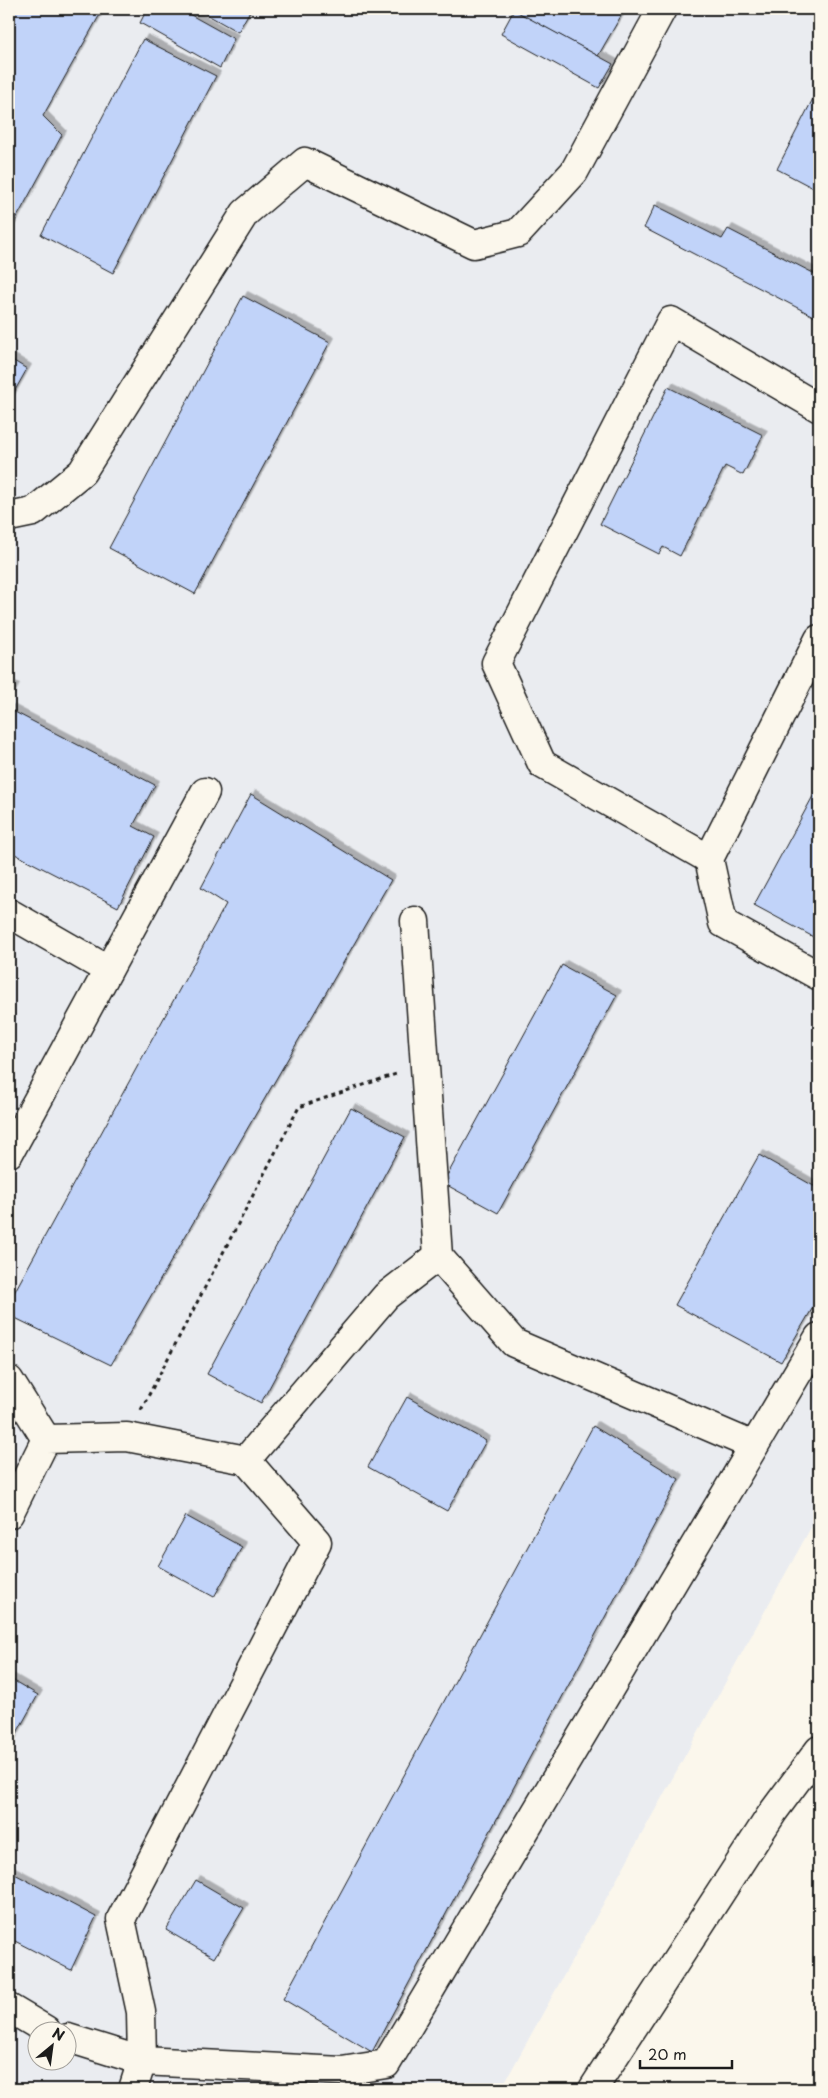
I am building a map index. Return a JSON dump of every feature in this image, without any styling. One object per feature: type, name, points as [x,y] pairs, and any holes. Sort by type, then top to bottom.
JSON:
[{"type":"street","points":[[9,517],[33,512],[82,472],[245,213],[305,162],[474,244],[518,233],[574,172],[662,9]]},
{"type":"street","points":[[709,859],[542,764],[496,663],[671,321],[819,408]]},
{"type":"street","points":[[819,639],[709,859],[723,923],[819,976]]},
{"type":"street","points":[[9,1153],[205,792]]},
{"type":"street","points":[[9,914],[108,970]]},
{"type":"street","points":[[415,921],[438,1256],[514,1343],[754,1446]]},
{"type":"street","points":[[246,1460],[386,1296],[438,1256]]},
{"type":"street","points":[[78,2041],[142,2062],[342,2072],[386,2064],[819,1337]]},
{"type":"street","points":[[9,1380],[46,1439]]},
{"type":"street","points":[[46,1439],[127,1437],[246,1460],[317,1542],[121,1919],[141,2012],[142,2062],[133,2089]]},
{"type":"street","points":[[9,1514],[46,1439]]},
{"type":"street","points":[[593,2089],[773,1812],[819,1750]]},
{"type":"street","points":[[9,2008],[29,2020]]},
{"type":"path","points":[[127,1437],[299,1108],[425,1063]]},
{"type":"shaded area","points":[[9,9],[819,9],[819,1513],[501,2089],[9,2089]]},
{"type":"building","points":[[9,9],[103,9],[43,116],[62,135],[9,232]]},
{"type":"building","points":[[147,9],[180,9],[234,39],[220,68],[140,23]]},
{"type":"building","points":[[197,9],[251,9],[238,32]]},
{"type":"building","points":[[511,9],[625,9],[598,56]]},
{"type":"building","points":[[514,10],[613,64],[599,88],[501,34]]},
{"type":"building","points":[[143,39],[216,76],[113,273],[41,235]]},
{"type":"building","points":[[819,87],[819,191],[777,169]]},
{"type":"building","points":[[655,205],[722,239],[728,229],[819,276],[819,319],[644,228]]},
{"type":"building","points":[[243,296],[330,342],[195,594],[109,548]]},
{"type":"building","points":[[9,358],[27,369],[9,401]]},
{"type":"building","points":[[668,387],[763,435],[743,475],[725,466],[680,556],[663,547],[659,554],[600,524]]},
{"type":"building","points":[[9,685],[15,688],[9,700]]},
{"type":"building","points":[[9,709],[155,785],[133,826],[154,837],[118,907],[9,851]]},
{"type":"building","points":[[819,785],[819,940],[754,905]]},
{"type":"building","points":[[251,794],[391,880],[111,1365],[9,1315],[9,1302],[226,904],[201,888]]},
{"type":"building","points":[[562,965],[617,995],[498,1213],[443,1183]]},
{"type":"building","points":[[351,1108],[405,1137],[261,1403],[207,1374]]},
{"type":"building","points":[[759,1155],[819,1189],[819,1297],[781,1362],[675,1305]]},
{"type":"building","points":[[407,1397],[486,1441],[447,1511],[368,1467]]},
{"type":"building","points":[[593,1426],[679,1479],[372,2052],[283,1999]]},
{"type":"building","points":[[186,1516],[242,1547],[214,1597],[158,1566]]},
{"type":"building","points":[[9,1678],[38,1695],[9,1747]]},
{"type":"building","points":[[9,1871],[96,1917],[71,1970],[9,1938]]},
{"type":"building","points":[[196,1880],[244,1908],[214,1958],[166,1930]]}]
